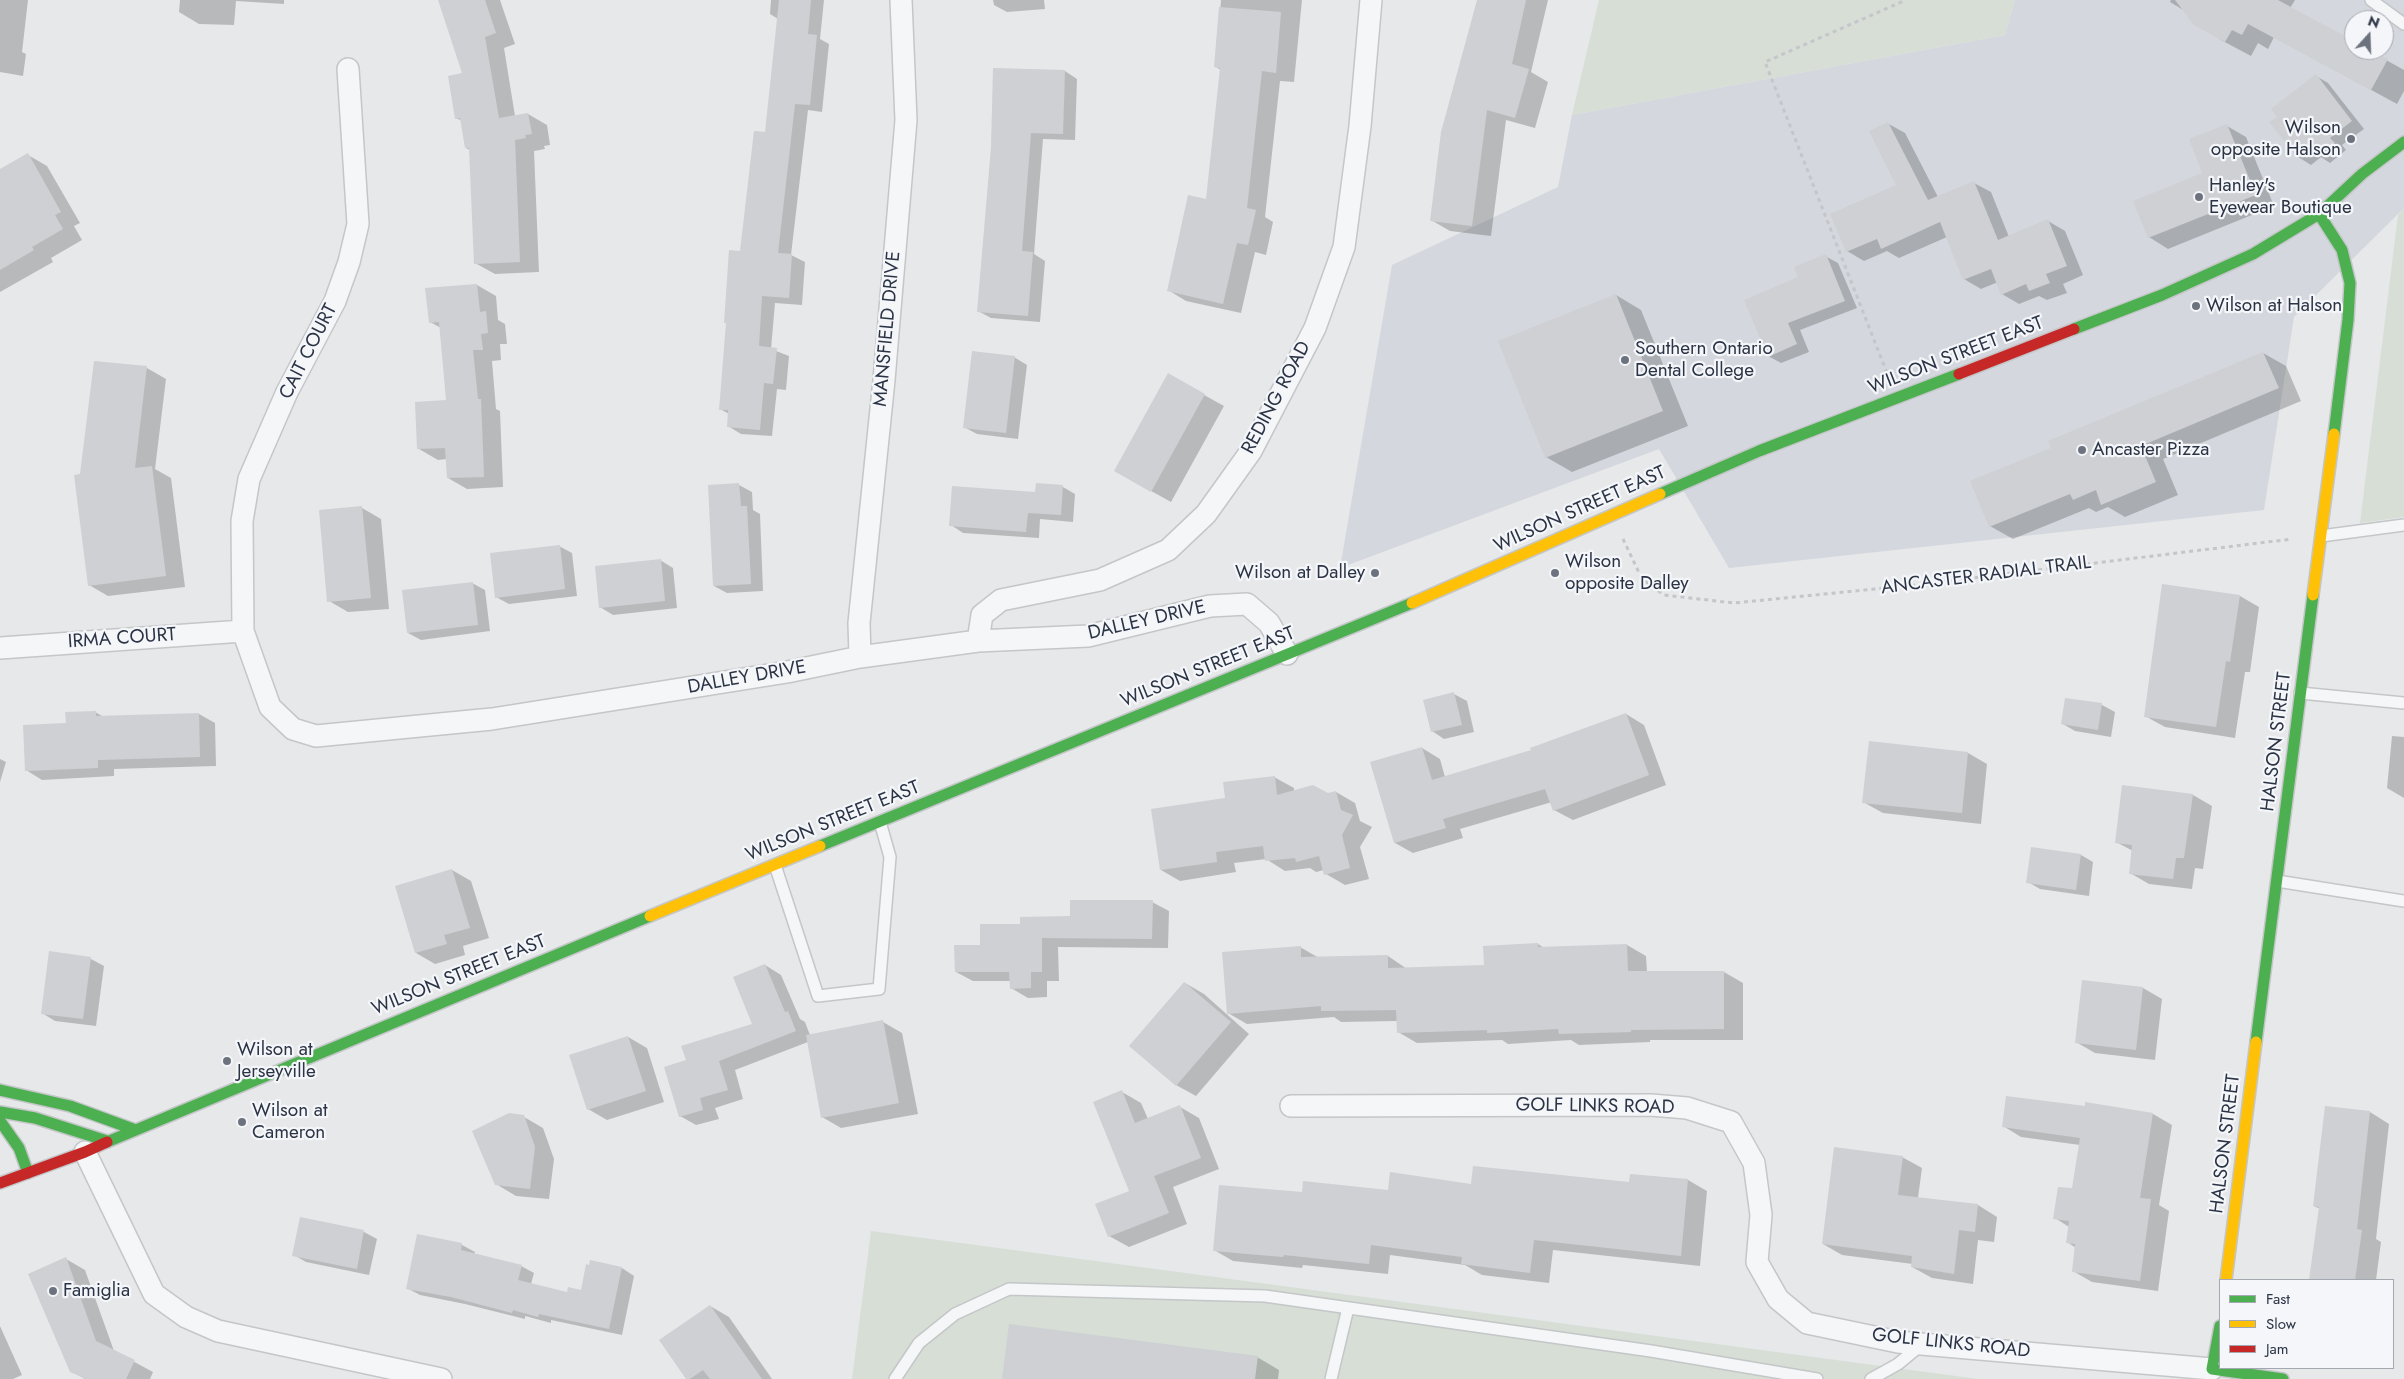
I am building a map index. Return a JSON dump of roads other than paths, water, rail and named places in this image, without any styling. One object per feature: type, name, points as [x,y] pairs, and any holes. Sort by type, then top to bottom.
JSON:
[{"type":"main road","name":"WILSON STREET EAST","points":[[0,1183],[85,1152],[133,1129],[1287,654],[1759,451],[2162,295],[2253,254],[2320,214],[2362,174],[2404,142]]},
{"type":"main road","name":"HALSON STREET","points":[[2226,1279],[2348,320],[2350,283],[2342,250],[2320,214]]},
{"type":"main road","points":[[0,1090],[70,1106],[133,1129]]},
{"type":"main road","points":[[0,1112],[35,1118],[107,1141]]},
{"type":"main road","points":[[0,1121],[19,1148],[28,1173]]},
{"type":"main road","points":[[2209,1374],[2219,1330]]},
{"type":"main road","name":"GOLF LINKS ROAD","points":[[2209,1374],[2283,1379]]},
{"type":"street","name":"MANSFIELD DRIVE","points":[[860,657],[859,623],[884,380],[906,120],[901,0]]},
{"type":"street","name":"REDING ROAD","points":[[978,641],[982,615],[1001,600],[1100,580],[1168,550],[1206,514],[1251,451],[1315,328],[1344,247],[1360,126],[1371,0]]},
{"type":"street","name":"CAIT COURT","points":[[243,631],[242,521],[249,479],[287,392],[335,301],[349,262],[358,224],[348,69]]},
{"type":"street","name":"DALLEY DRIVE","points":[[243,631],[270,707],[293,729],[316,736],[492,719],[787,672],[860,657],[978,641],[1088,636],[1210,606],[1247,604],[1268,623],[1287,654]]},
{"type":"street","name":"IRMA COURT","points":[[0,648],[243,631]]},
{"type":"street","name":"GOLF LINKS ROAD","points":[[1291,1106],[1651,1106],[1687,1108],[1731,1122],[1754,1163],[1761,1215],[1757,1262],[1778,1298],[1807,1323],[1898,1342],[2209,1374]]},
{"type":"street","points":[[85,1152],[154,1294],[186,1317],[218,1331],[441,1379]]},
{"type":"lane","points":[[2371,0],[2404,24]]},
{"type":"lane","points":[[2320,536],[2404,524]]},
{"type":"lane","points":[[2300,693],[2404,703]]},
{"type":"lane","points":[[775,865],[818,996],[879,989],[890,857],[880,822]]},
{"type":"lane","points":[[2277,881],[2404,901]]},
{"type":"lane","points":[[895,1379],[919,1343],[955,1314],[1009,1289],[1265,1296],[1651,1351],[1817,1379]]},
{"type":"lane","points":[[1331,1379],[1348,1308]]},
{"type":"lane","points":[[1871,1379],[1898,1364],[1922,1344]]},
{"type":"place","name":"Wilson opposite Halson","points":[[2351,139]]},
{"type":"place","name":"Hanley's Eyewear Boutique","points":[[2199,197]]},
{"type":"place","name":"Wilson at Halson","points":[[2196,306]]},
{"type":"place","name":"Southern Ontario Dental College","points":[[1625,360]]},
{"type":"place","name":"Ancaster Pizza","points":[[2082,450]]},
{"type":"place","name":"Wilson at Dalley","points":[[1375,573]]},
{"type":"place","name":"Wilson opposite Dalley","points":[[1555,573]]},
{"type":"place","name":"Wilson at Jerseyville","points":[[227,1061]]},
{"type":"place","name":"Wilson at Cameron","points":[[242,1122]]},
{"type":"place","name":"Famiglia","points":[[53,1291]]}]
